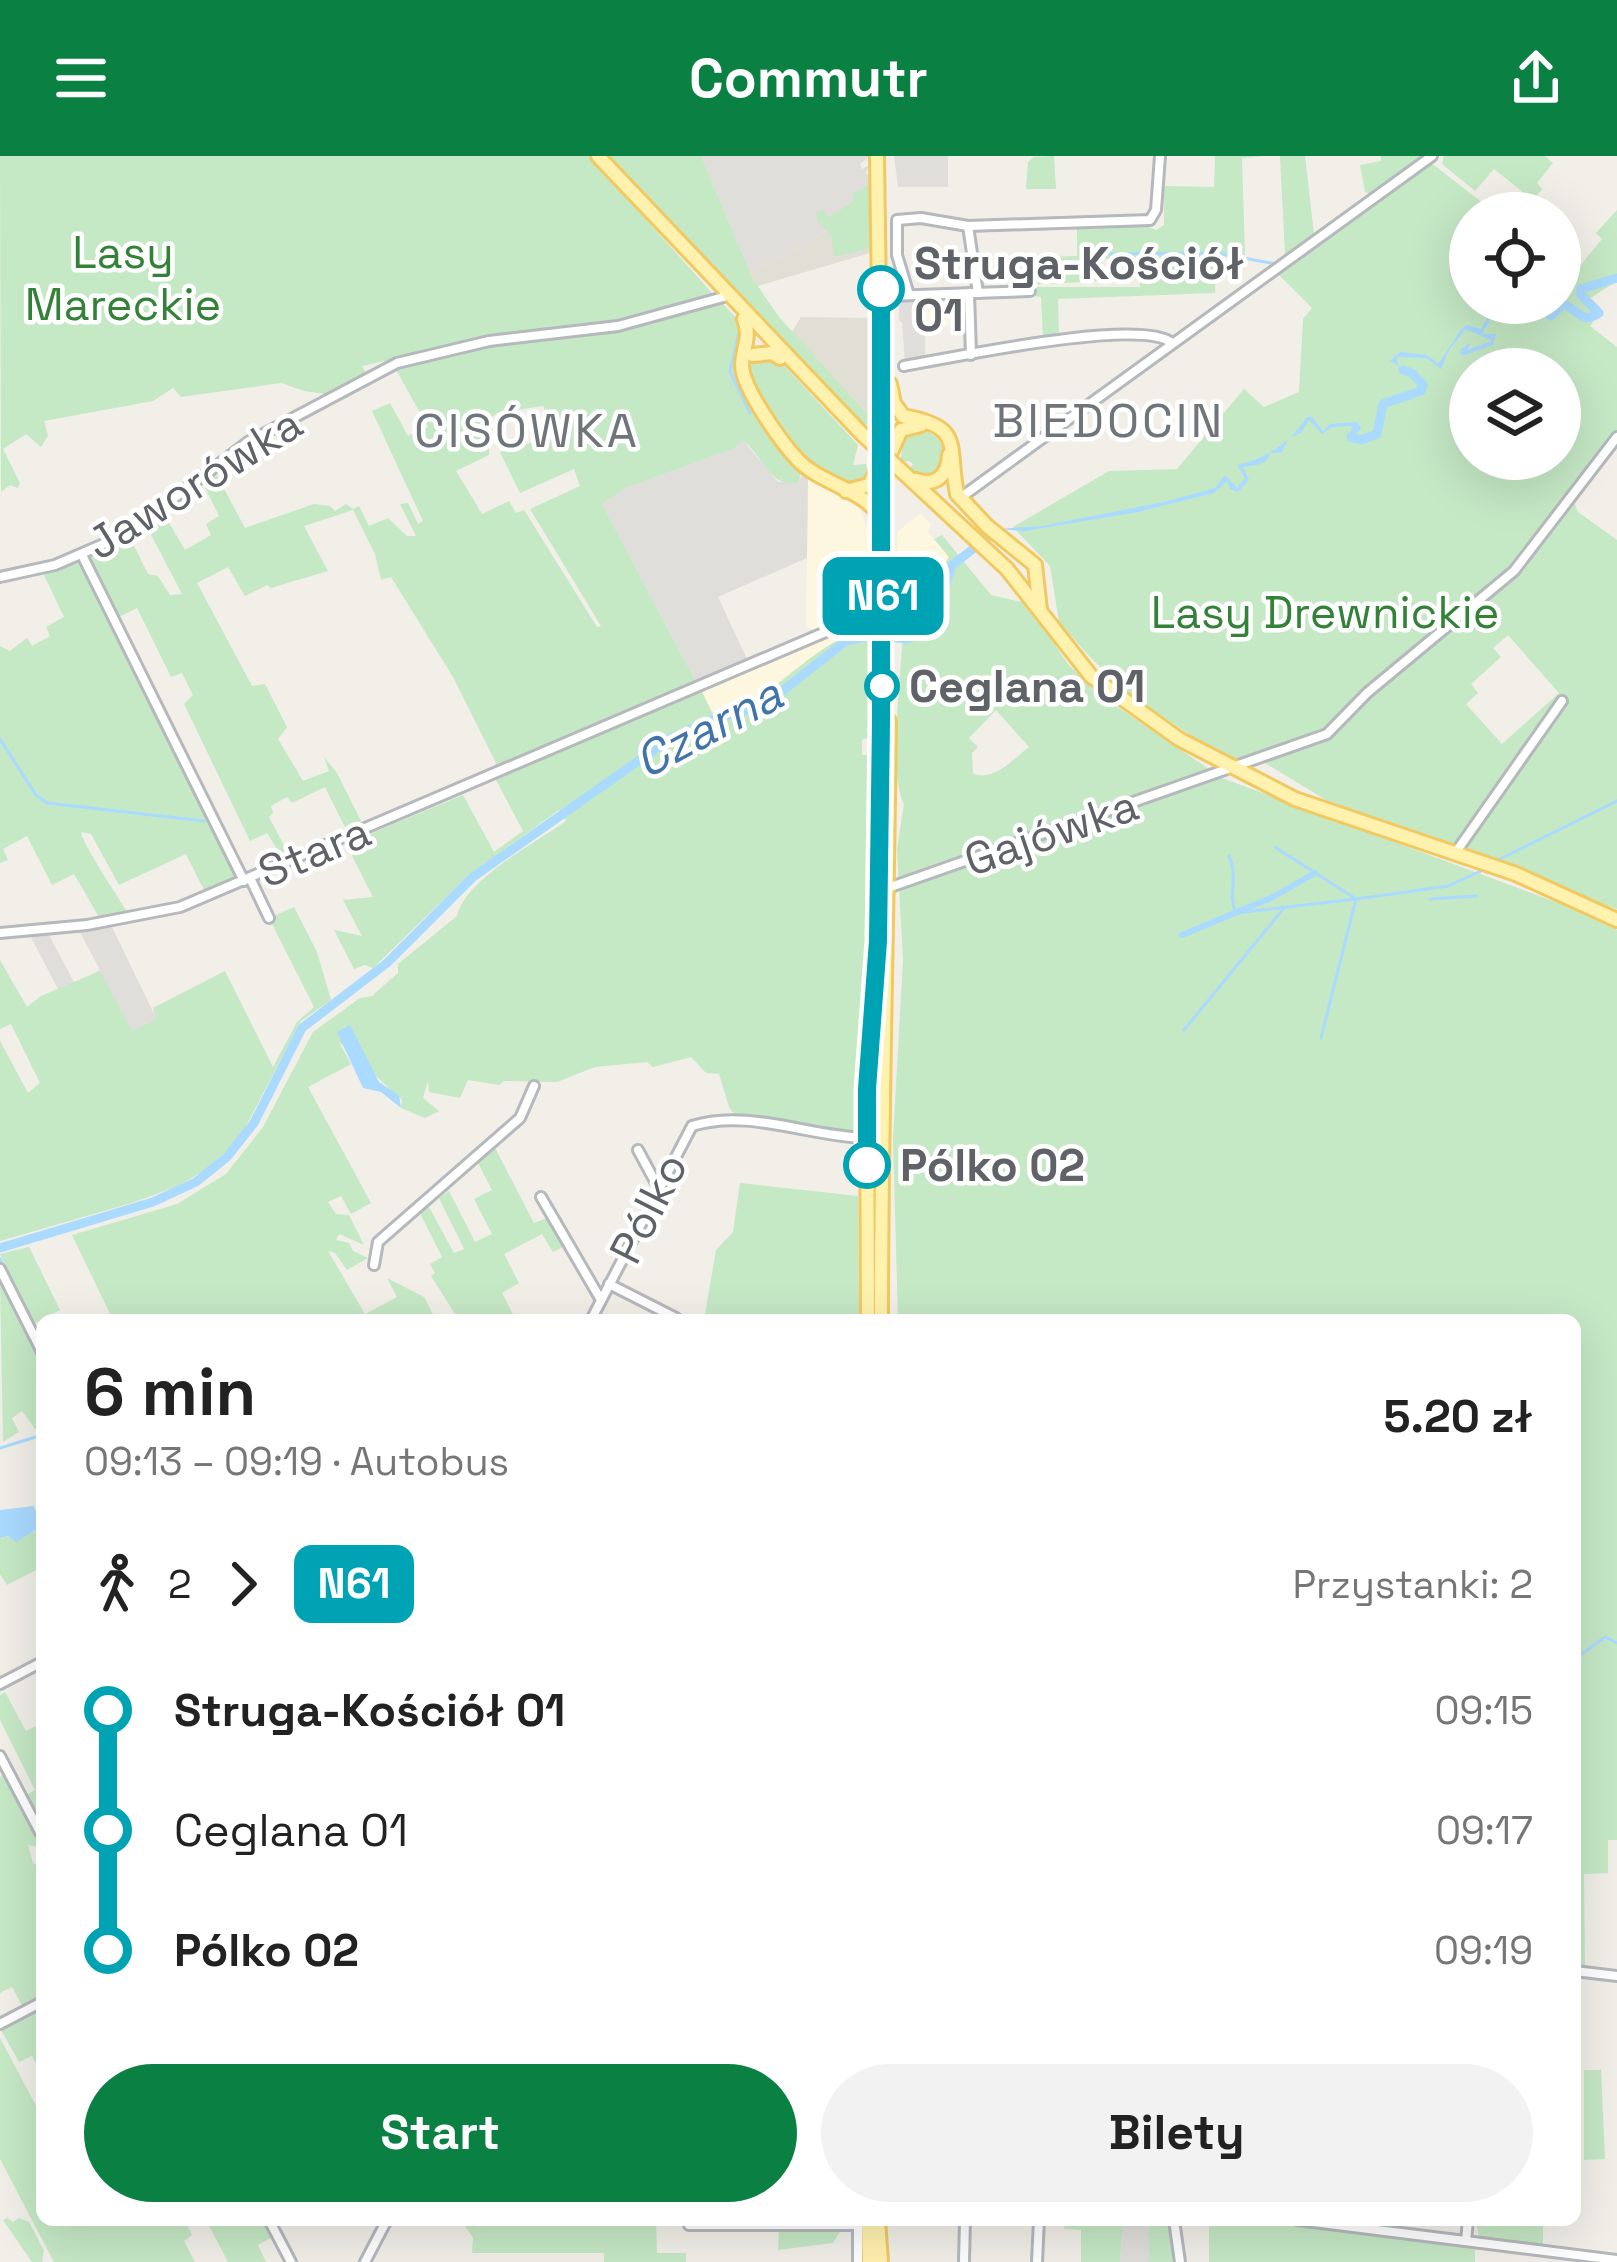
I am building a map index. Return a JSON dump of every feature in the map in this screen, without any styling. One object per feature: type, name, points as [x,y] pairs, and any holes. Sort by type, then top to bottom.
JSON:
[{"type":"main road","points":[[598,156],[795,367],[988,550],[1097,682],[1146,718],[1230,768],[1295,799],[1550,887],[1617,920]]},
{"type":"main road","points":[[881,156],[890,384],[882,525],[886,631]]},
{"type":"main road","points":[[868,1314],[867,1138],[892,881],[881,156]]},
{"type":"main road","points":[[732,300],[748,330],[744,375],[797,459],[819,478],[877,510],[882,525]]},
{"type":"main road","points":[[749,355],[768,339]]},
{"type":"main road","points":[[749,355],[772,352],[795,367]]},
{"type":"main road","points":[[890,384],[898,411],[934,422],[951,439],[960,498],[1033,563],[1041,615]]},
{"type":"main road","points":[[844,491],[872,483],[898,434],[908,426],[925,426],[943,439],[949,459],[942,476],[927,483],[907,476]]},
{"type":"main road","points":[[1022,589],[1039,579]]},
{"type":"main road","points":[[881,1314],[881,1042],[892,881],[877,752],[886,648]]},
{"type":"main road","points":[[863,2226],[868,2262]]},
{"type":"main road","points":[[878,2226],[881,2262]]},
{"type":"street","points":[[909,295],[897,256],[897,220],[921,218],[968,226],[1153,218],[1160,156]]},
{"type":"street","points":[[960,498],[1432,156]]},
{"type":"street","points":[[968,226],[974,293],[971,355]]},
{"type":"street","points":[[889,296],[1030,291]]},
{"type":"street","name":"Jaworówka","points":[[0,578],[82,555],[141,522],[248,442],[381,371],[420,356],[489,341],[618,326],[732,300]]},
{"type":"street","points":[[904,366],[1038,342],[1142,334],[1160,335],[1172,344]]},
{"type":"street","name":"Gajówka","points":[[892,881],[1331,730],[1367,693],[1514,571],[1617,437]]},
{"type":"street","points":[[82,555],[269,918]]},
{"type":"street","name":"Stara","points":[[0,933],[150,915],[247,880],[863,616],[883,613]]},
{"type":"street","points":[[1456,853],[1562,701]]},
{"type":"street","points":[[374,1264],[378,1242],[520,1118],[533,1086]]},
{"type":"street","name":"Pólko","points":[[593,1314],[689,1128],[758,1123],[867,1138]]},
{"type":"street","points":[[638,1150],[658,1188]]},
{"type":"street","points":[[542,1197],[601,1300]]},
{"type":"street","points":[[0,1270],[36,1340]]},
{"type":"street","points":[[609,1284],[668,1314]]},
{"type":"street","points":[[0,1684],[36,1665]]},
{"type":"street","points":[[0,1756],[36,1825]]},
{"type":"street","points":[[1581,1971],[1617,1976]]},
{"type":"street","points":[[0,2024],[36,2005]]},
{"type":"street","points":[[272,2226],[291,2262]]},
{"type":"street","points":[[365,2262],[384,2226]]},
{"type":"street","points":[[858,2262],[862,2226]]},
{"type":"street","points":[[964,2262],[965,2226]]},
{"type":"street","points":[[1037,2262],[1039,2226]]},
{"type":"street","points":[[1175,2226],[1180,2262]]},
{"type":"street","points":[[1345,2226],[1573,2259],[1617,2260]]},
{"type":"street","points":[[1466,2241],[1467,2226]]},
{"type":"shaded area","points":[[701,156],[870,156],[860,164],[862,169],[870,165],[866,173],[870,201],[804,245],[750,272]]},
{"type":"shaded area","points":[[894,156],[948,156],[948,187],[898,187]]},
{"type":"shaded area","points":[[870,201],[870,253],[758,286],[753,279],[750,272],[804,245]]},
{"type":"shaded area","points":[[961,298],[965,326],[925,327],[925,299]]},
{"type":"shaded area","points":[[902,299],[925,299],[925,359],[905,362],[899,321]]},
{"type":"shaded area","points":[[801,317],[870,318],[870,417],[792,332]]},
{"type":"shaded area","points":[[742,439],[778,482],[799,482],[802,474],[808,480],[807,558],[718,597],[747,659],[696,682],[602,504],[626,488],[735,448]]},
{"type":"shaded area","points":[[808,480],[860,509],[870,537],[870,608],[817,631],[806,627]]},
{"type":"shaded area","points":[[921,513],[931,524],[928,532],[949,556],[943,567],[898,591],[897,532]]},
{"type":"shaded area","points":[[870,618],[874,630],[844,635],[748,702],[727,712],[712,712],[701,690]]},
{"type":"shaded area","points":[[111,925],[157,1020],[113,1096],[30,935],[48,933],[75,984],[100,970],[79,930]]},
{"type":"shaded area","points":[[1123,2226],[1149,2226],[1149,2262],[1120,2262]]},
{"type":"green space","name":"Lasy Mareckie","points":[[0,156],[589,156],[713,294],[614,323],[484,339],[362,366],[367,375],[332,395],[281,383],[181,397],[173,388],[153,401],[44,421],[48,436],[41,447],[26,434],[3,449],[20,483],[18,488],[10,485],[1,492]]},
{"type":"green space","points":[[602,156],[701,156],[753,279],[779,317],[870,417],[865,429]]},
{"type":"green space","points":[[1054,156],[1056,189],[1026,189],[1028,162]]},
{"type":"green space","points":[[1215,156],[1263,156],[1242,158],[1245,257],[1274,263],[1216,255],[1215,293],[1058,299],[1059,336],[1043,337],[1041,297],[1034,296],[1037,287],[1140,287],[1139,258],[1103,259],[1100,281],[1026,285],[1025,258],[1077,256],[1077,227],[1146,226],[1156,230],[1164,225],[1164,186],[1214,187]]},
{"type":"green space","points":[[1280,156],[1305,156],[1314,234],[1285,255]]},
{"type":"green space","points":[[1381,156],[1424,156],[1370,194],[1365,192],[1360,165],[1381,161]]},
{"type":"green space","points":[[1444,156],[1545,156],[1553,163],[1537,183],[1540,192],[1523,192],[1494,169],[1475,191],[1442,164]]},
{"type":"green space","name":"Lasy Drewnickie","points":[[1430,162],[1469,192],[1449,192],[1449,324],[1581,324],[1581,265],[1602,239],[1596,233],[1617,210],[1617,281],[1589,299],[1602,310],[1590,326],[1617,347],[1617,432],[1581,478],[1581,348],[1449,348],[1449,480],[1579,480],[1570,492],[1578,512],[1617,540],[1617,909],[1326,800],[1250,754],[1230,761],[1127,693],[1059,622],[1050,566],[1013,527],[1109,471],[1177,469],[1244,389],[1264,407],[1299,392],[1303,319],[1312,308],[1277,273]],"holes":[[[1508,635],[1559,693],[1502,744],[1466,704],[1478,693],[1471,684],[1501,657],[1493,648]]]},
{"type":"green space","points":[[870,186],[870,248],[835,257],[830,234],[818,222],[816,212],[823,210],[829,217],[854,201],[853,194]]},
{"type":"green space","points":[[723,304],[745,327],[738,361],[801,469],[799,482],[781,481],[742,440],[735,448],[626,488],[602,504],[696,682],[492,770],[496,763],[453,677],[391,577],[381,580],[375,554],[353,510],[304,526],[328,571],[271,588],[267,585],[245,596],[228,567],[197,583],[252,686],[265,684],[287,727],[278,739],[303,781],[329,771],[324,757],[361,821],[346,829],[325,787],[292,803],[287,797],[271,806],[269,817],[288,853],[281,855],[267,833],[250,841],[184,704],[193,695],[182,673],[171,677],[137,608],[117,618],[86,559],[129,536],[148,574],[158,576],[170,595],[182,594],[146,525],[164,514],[185,550],[211,535],[206,524],[219,516],[203,483],[215,472],[245,528],[314,504],[335,511],[346,504],[353,509],[359,506],[369,526],[388,518],[407,536],[416,536],[400,504],[408,503],[418,524],[423,521],[372,411],[390,403],[408,436],[428,427],[395,368],[496,344],[623,329]],"holes":[[[543,406],[556,435],[500,452],[520,493],[574,469],[580,486],[530,509],[601,626],[597,627],[524,510],[516,513],[509,501],[482,514],[456,471],[489,455],[489,431],[497,413]]]},
{"type":"green space","points":[[762,355],[778,359],[858,445],[853,465],[866,464],[869,481],[855,488],[833,480],[798,454],[765,408],[751,378],[749,365]]},
{"type":"green space","points":[[922,429],[936,437],[944,454],[938,476],[921,479],[909,470],[913,464],[900,462],[905,433]]},
{"type":"green space","points":[[942,535],[991,595],[1026,603],[1068,664],[1097,693],[1222,778],[1561,904],[1617,930],[1617,1840],[1608,1840],[1608,1873],[1584,1874],[1585,1968],[1581,1968],[1581,1314],[898,1314],[893,1139],[903,960],[897,849],[904,804],[897,770],[897,717],[904,623],[922,621],[929,576],[949,557],[934,539]],"holes":[[[996,710],[1029,747],[989,775],[973,774],[972,753],[978,747],[969,738]]]},
{"type":"green space","points":[[80,561],[239,877],[205,892],[186,854],[119,885],[91,834],[81,832],[128,913],[99,917],[74,874],[52,885],[27,836],[3,849],[8,860],[0,863],[0,646],[10,651],[27,638],[32,646],[50,636],[46,627],[64,617],[44,575]]},
{"type":"green space","points":[[874,630],[871,736],[862,740],[862,755],[871,755],[862,1130],[857,1134],[736,1116],[719,1074],[706,1073],[691,1057],[653,1067],[647,1062],[595,1067],[557,1082],[504,1081],[499,1085],[468,1080],[460,1098],[429,1092],[428,1081],[423,1098],[439,1111],[425,1118],[401,1108],[402,1100],[339,1042],[351,1064],[308,1087],[371,1203],[351,1214],[341,1196],[328,1202],[336,1214],[349,1215],[364,1245],[339,1234],[336,1240],[349,1243],[353,1251],[368,1258],[347,1270],[328,1251],[365,1314],[110,1314],[72,1235],[177,1204],[226,1174],[263,1127],[313,1032],[360,998],[372,996],[398,973],[398,964],[457,916],[487,876],[566,821],[559,810],[468,876],[373,968],[354,969],[334,930],[362,936],[343,900],[373,897],[346,844],[463,795],[494,852],[523,831],[496,780],[701,690],[712,712],[734,708],[851,635]]},
{"type":"green space","points":[[294,907],[317,952],[331,1000],[301,1021],[245,1128],[227,1151],[178,1186],[0,1241],[0,1041],[28,1093],[40,1083],[11,1024],[0,1029],[0,960],[27,1007],[41,996],[100,971],[132,1031],[156,1020],[153,1008],[225,971],[273,1067],[297,1022],[314,1007],[269,918]]},
{"type":"green space","points":[[494,1146],[534,1223],[550,1217],[565,1246],[553,1252],[542,1234],[504,1254],[519,1283],[502,1293],[513,1314],[455,1314],[431,1276],[435,1273],[430,1264],[442,1257],[420,1213],[429,1207],[454,1253],[464,1249],[439,1198],[449,1191],[475,1242],[492,1234],[474,1199],[492,1190],[477,1161]]},
{"type":"green space","points":[[740,1183],[858,1196],[859,1314],[705,1314],[716,1250],[733,1232]]},
{"type":"green space","points":[[29,1247],[60,1310],[36,1314],[32,1325],[0,1254]]},
{"type":"green space","points":[[387,1278],[424,1297],[433,1314],[365,1314],[397,1297]]},
{"type":"green space","points":[[0,1282],[36,1353],[36,1429],[22,1411],[12,1418],[19,1432],[3,1442]]},
{"type":"green space","points":[[34,1532],[36,1570],[7,1585],[0,1574],[0,1538]]},
{"type":"green space","points":[[5,1692],[26,1731],[36,1726],[36,1847],[28,1845],[36,1864],[36,2003],[24,2009],[12,1987],[0,1993],[0,1778],[5,1770],[22,1797],[35,1790],[0,1720],[0,1695]]},
{"type":"green space","points":[[36,2009],[36,2064],[32,2056],[19,2062],[1,2030]]},
{"type":"green space","points":[[0,2038],[36,2106],[36,2226],[188,2226],[192,2235],[184,2241],[195,2262],[54,2262],[0,2159]]},
{"type":"green space","points":[[1584,2070],[1601,2070],[1605,2159],[1584,2160]]},
{"type":"green space","points":[[3,2220],[29,2222],[44,2251],[42,2262],[32,2262]]},
{"type":"green space","points":[[209,2226],[268,2226],[274,2236],[258,2245],[266,2262],[228,2262]]},
{"type":"green space","points":[[465,2226],[656,2226],[657,2253],[686,2253],[686,2262],[604,2262],[604,2253],[472,2253],[473,2238]]},
{"type":"green space","points":[[1123,2226],[1120,2262],[1081,2262],[1081,2230],[1064,2229]]},
{"type":"green space","points":[[1149,2226],[1174,2226],[1177,2262],[1149,2262]]},
{"type":"green space","points":[[1209,2226],[1302,2226],[1475,2244],[1475,2262],[1209,2262]]},
{"type":"green space","points":[[1476,2226],[1543,2226],[1543,2248],[1479,2236]]},
{"type":"green space","points":[[779,2227],[843,2227],[833,2243],[778,2250]]},
{"type":"water","points":[[1488,324],[1482,334],[1496,334],[1493,345],[1473,348],[1492,341],[1466,329],[1449,348],[1441,369],[1426,358],[1397,357],[1398,365],[1411,374],[1390,361],[1400,352],[1427,355],[1438,364],[1462,328],[1481,329]]},
{"type":"water","points":[[1312,417],[1323,431],[1330,424],[1358,422],[1361,429],[1353,436],[1362,438],[1361,443],[1348,438],[1353,426],[1332,427],[1322,434],[1309,420],[1301,433],[1290,438]]},
{"type":"water","points":[[1289,439],[1282,452],[1243,467],[1249,480],[1238,492],[1227,481],[1214,493],[1138,512],[1025,531],[997,529],[1042,526],[1164,502],[1215,488],[1225,475],[1237,488],[1245,478],[1237,465],[1268,454]]},
{"type":"water","points":[[350,1025],[379,1082],[399,1095],[401,1108],[381,1092],[363,1088],[337,1032]]},
{"type":"water","points":[[34,1506],[36,1530],[16,1542],[8,1536],[0,1538],[0,1510]]},
{"type":"waterway","points":[[1082,254],[1215,253],[1276,264]]},
{"type":"waterway","name":"Czarna","points":[[1581,289],[1617,278]]},
{"type":"waterway","name":"Czarna","points":[[1581,295],[1599,313],[1581,315]]},
{"type":"waterway","points":[[739,333],[730,371],[750,413]]},
{"type":"waterway","points":[[1094,341],[1106,339]]},
{"type":"waterway","name":"Czarna","points":[[1351,437],[1361,440],[1377,434],[1383,404],[1421,391],[1423,385],[1403,370]]},
{"type":"waterway","name":"Czarna","points":[[0,1248],[153,1202],[196,1182],[227,1157],[254,1123],[302,1028],[387,963],[473,877],[671,738],[717,718],[762,707],[846,641],[870,636],[908,639],[932,628],[952,565],[997,531]]},
{"type":"waterway","points":[[0,739],[36,795],[47,803],[204,821]]},
{"type":"waterway","points":[[1500,859],[1617,801]]},
{"type":"waterway","points":[[1275,847],[1356,899],[1448,886],[1481,871]]},
{"type":"waterway","points":[[1229,856],[1236,913],[1356,899],[1321,1038]]},
{"type":"waterway","points":[[1182,935],[1273,897],[1315,873]]},
{"type":"waterway","points":[[1430,899],[1476,896]]},
{"type":"waterway","points":[[1184,1030],[1284,908]]},
{"type":"waterway","points":[[0,1259],[36,1331]]},
{"type":"waterway","points":[[0,1448],[36,1437]]},
{"type":"waterway","points":[[1581,1655],[1605,1637],[1617,1643]]},
{"type":"bus line","name":"N61","points":[[867,1165],[867,1089],[878,941],[881,289]]},
{"type":"place","name":"Struga-Kościół 01","points":[[881,289]]},
{"type":"place","name":"Ceglana 01","points":[[882,686]]},
{"type":"place","name":"Pólko 02","points":[[867,1165]]},
{"type":"district","name":"BIEDOCIN","points":[[1109,420]]},
{"type":"district","name":"CISÓWKA","points":[[527,430]]}]
